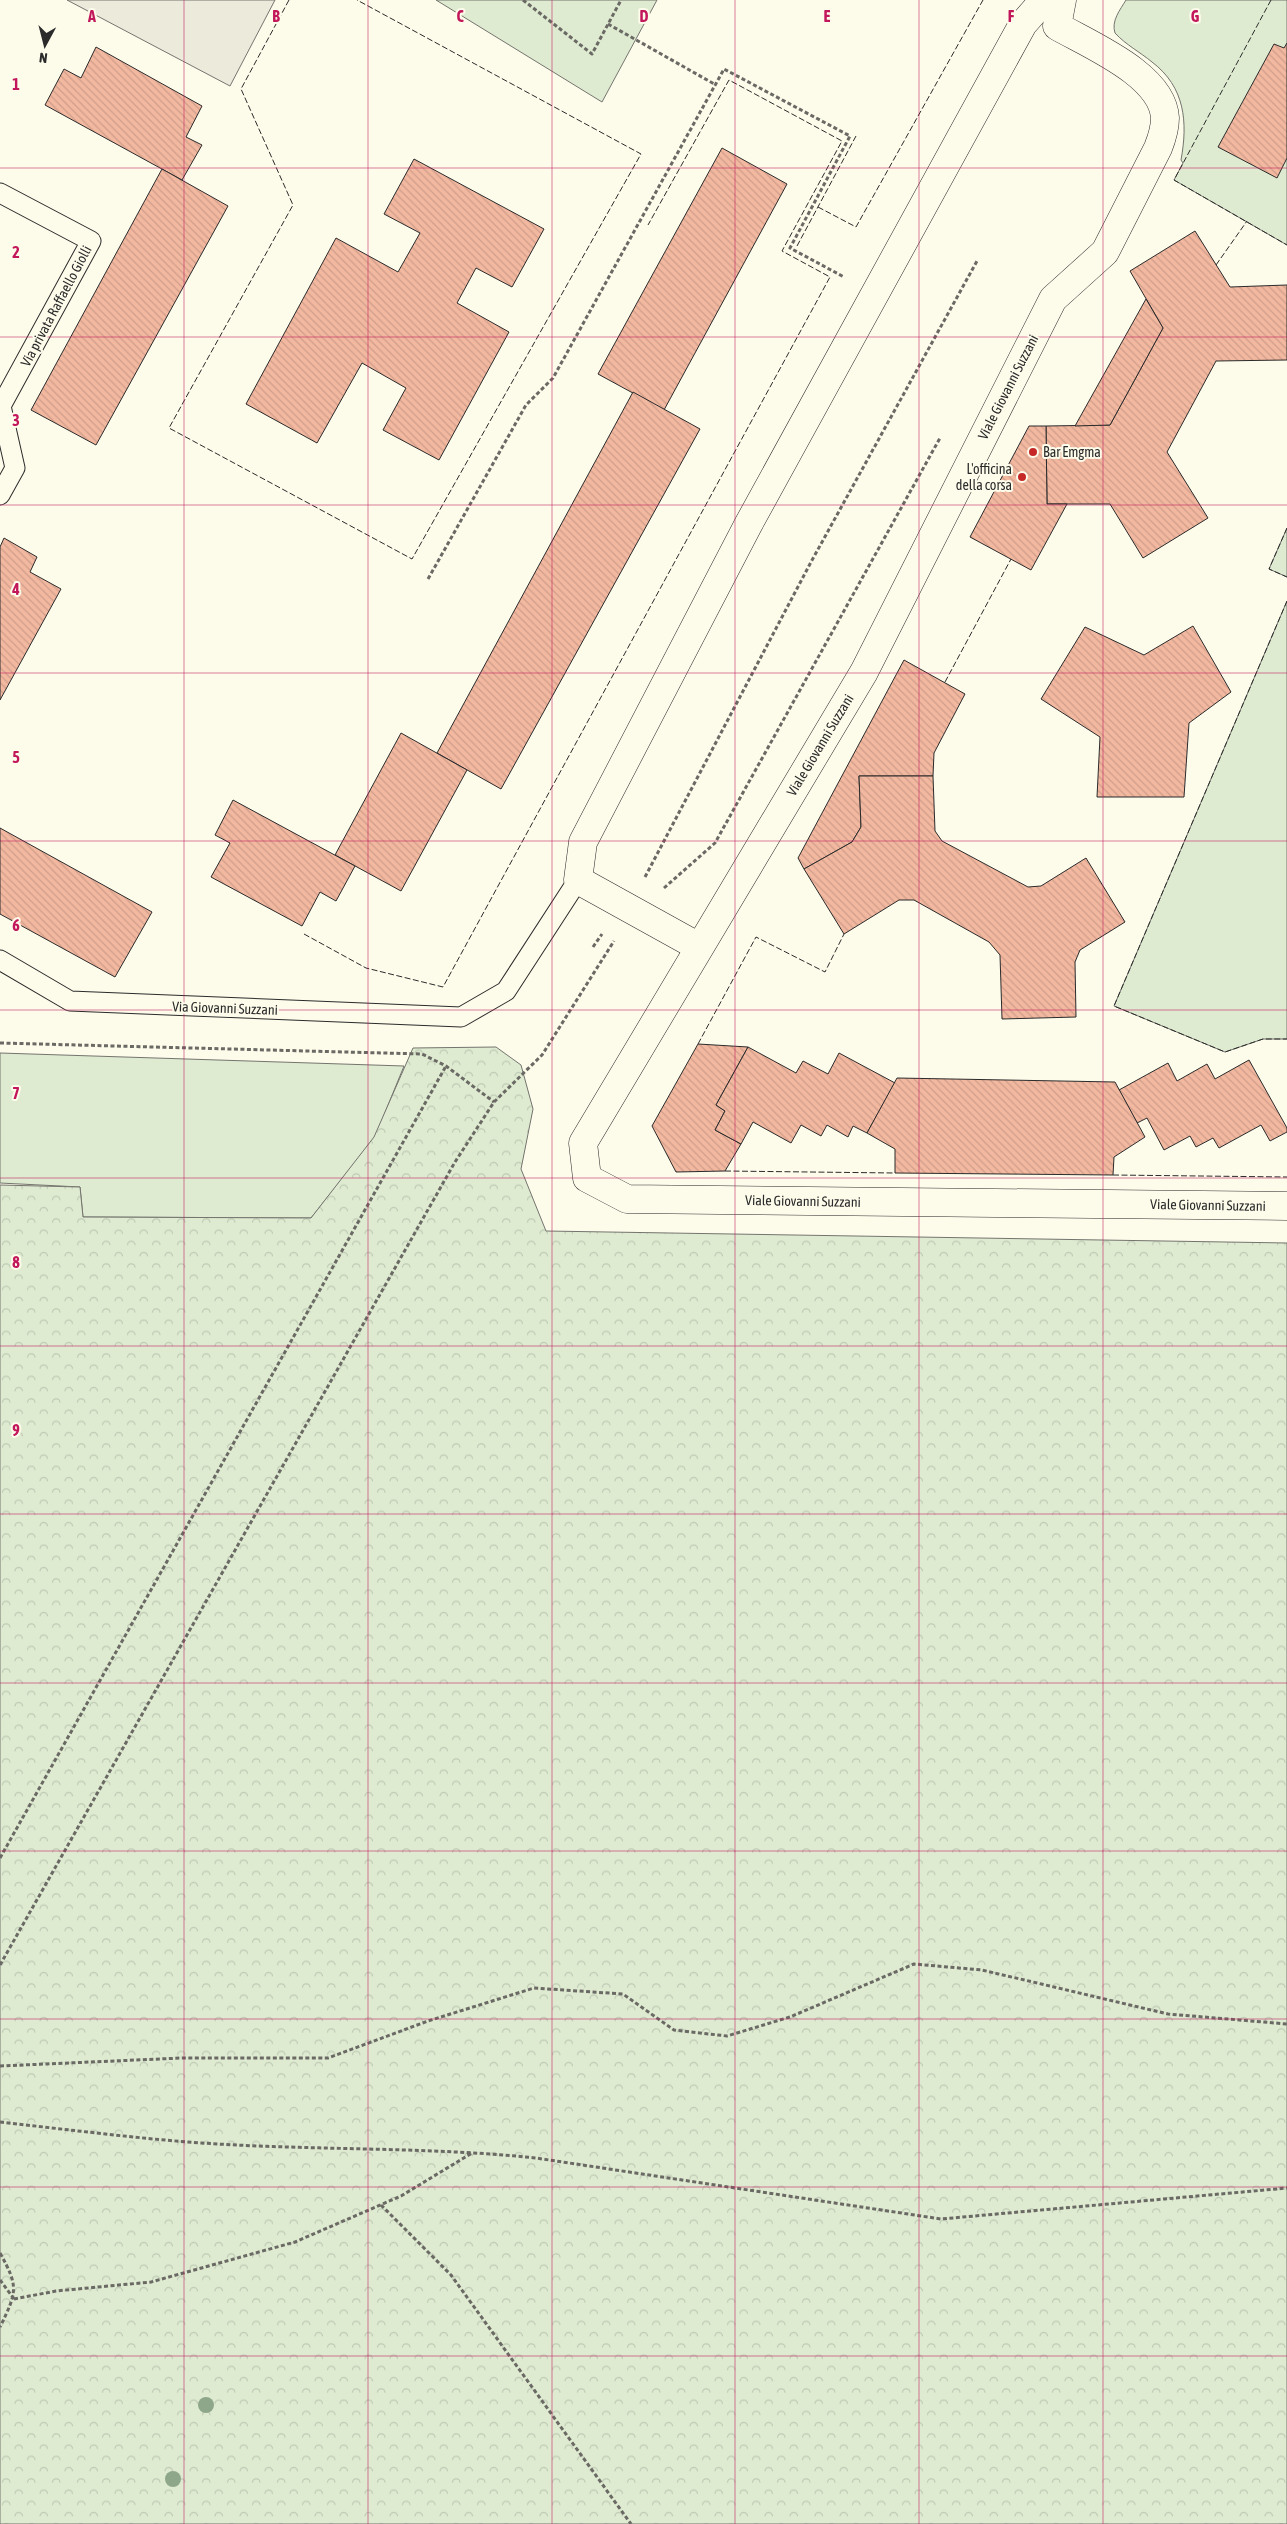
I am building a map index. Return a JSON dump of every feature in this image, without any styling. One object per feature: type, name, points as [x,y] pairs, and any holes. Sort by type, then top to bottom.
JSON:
[{"type":"street","points":[[699,947],[578,880],[583,842],[748,526],[875,293],[1023,24],[1044,0]]},
{"type":"street","name":"Viale Giovanni Suzzani","points":[[1062,0],[1057,26],[1132,70],[1156,92],[1165,117],[1164,130],[1158,148],[1105,252],[1053,298],[864,672],[583,1143],[587,1178],[627,1199],[1287,1206]]},
{"type":"lane","name":"Via privata Raffaello Giolli","points":[[0,192],[91,241],[2,406],[15,468],[0,494]]},
{"type":"lane","name":"Via Giovanni Suzzani","points":[[0,960],[70,1001],[461,1017],[506,991],[578,880]]},
{"type":"path","points":[[523,0],[592,54],[621,0]]},
{"type":"path","points":[[608,24],[716,85]]},
{"type":"path","points":[[428,579],[526,405],[553,378],[724,69],[850,136],[790,248],[875,293]]},
{"type":"path","points":[[644,878],[812,562],[977,261]]},
{"type":"path","points":[[0,1965],[455,1162],[494,1102],[542,1055],[619,933]]},
{"type":"path","points":[[0,1043],[422,1054],[446,1066],[494,1102]]},
{"type":"path","points":[[0,1858],[446,1066]]},
{"type":"path","points":[[0,2066],[182,2058],[328,2058],[428,2022],[534,1988],[623,1994],[674,2030],[727,2036],[790,2017],[914,1964],[982,1970],[1168,2014],[1287,2024]]},
{"type":"path","points":[[0,2122],[189,2142],[418,2152],[474,2152],[617,2168],[881,2211],[942,2219],[1287,2188]]},
{"type":"path","points":[[14,2300],[56,2291],[151,2282],[295,2242],[401,2196],[474,2152]]},
{"type":"path","points":[[381,2205],[451,2276],[631,2524]]},
{"type":"path","points":[[0,2253],[13,2277],[14,2300],[0,2327]]},
{"type":"path","points":[[0,2280],[14,2300]]},
{"type":"green space","points":[[436,0],[657,0],[602,102]]},
{"type":"green space","points":[[1126,0],[1287,0],[1287,245],[1174,180],[1183,163],[1181,160],[1184,132],[1182,106],[1178,94],[1163,72],[1115,33],[1115,20]]},
{"type":"green space","points":[[1287,528],[1287,577],[1269,569]]},
{"type":"green space","points":[[1287,601],[1287,1039],[1263,1039],[1225,1052],[1114,1006]]},
{"type":"green space","points":[[496,1047],[521,1065],[533,1109],[521,1169],[546,1231],[1287,1243],[1287,2524],[0,2524],[0,1185],[80,1187],[83,1217],[311,1218],[374,1137],[413,1048]]},
{"type":"green space","points":[[0,1053],[404,1066],[375,1137],[311,1218],[83,1217],[80,1187],[0,1183]]},
{"type":"shaded area","points":[[67,0],[275,0],[230,86]]},
{"type":"building","points":[[1287,43],[1287,158],[1277,178],[1218,147],[1274,44],[1284,48]]},
{"type":"building","points":[[96,47],[202,106],[186,137],[202,145],[182,180],[45,105],[64,69],[81,78]]},
{"type":"building","points":[[722,148],[787,184],[664,410],[598,374]]},
{"type":"building","points":[[414,159],[544,229],[512,287],[476,268],[457,303],[509,332],[439,460],[383,430],[406,388],[362,363],[317,443],[246,404],[336,238],[398,272],[420,233],[384,214]]},
{"type":"building","points":[[162,169],[228,206],[96,445],[31,410]]},
{"type":"building","points":[[1195,231],[1230,287],[1287,285],[1287,360],[1216,361],[1167,452],[1208,518],[1143,558],[1110,504],[1047,504],[1046,426],[1110,425],[1163,328],[1130,271]]},
{"type":"building","points":[[1146,299],[1163,328],[1110,425],[1075,426]]},
{"type":"building","points":[[633,392],[700,429],[501,789],[437,753]]},
{"type":"building","points":[[1029,426],[1046,426],[1047,504],[1067,504],[1031,570],[970,537]]},
{"type":"building","points":[[4,538],[37,557],[30,572],[61,589],[0,700],[0,547]]},
{"type":"building","points":[[1193,626],[1231,692],[1189,723],[1184,797],[1097,797],[1100,737],[1041,699],[1085,627],[1144,655]]},
{"type":"building","points":[[904,660],[965,694],[934,753],[933,776],[859,776],[861,827],[852,842],[804,869],[798,858]]},
{"type":"building","points":[[401,733],[467,770],[401,891],[335,855]]},
{"type":"building","points":[[859,776],[933,776],[935,831],[942,841],[1028,887],[1041,886],[1086,858],[1125,922],[1080,950],[1075,962],[1076,1017],[1002,1019],[1000,955],[989,942],[914,900],[899,900],[844,934],[804,869],[852,842],[861,827]]},
{"type":"building","points":[[233,800],[355,866],[336,901],[320,892],[302,926],[211,877],[230,843],[215,835]]},
{"type":"building","points":[[0,828],[152,912],[115,977],[0,914]]},
{"type":"building","points":[[698,1044],[748,1047],[716,1105],[725,1111],[715,1130],[741,1144],[725,1171],[676,1172],[652,1126]]},
{"type":"building","points":[[748,1047],[796,1073],[803,1061],[828,1074],[839,1053],[895,1083],[867,1133],[853,1126],[848,1137],[827,1125],[821,1136],[801,1125],[791,1143],[753,1122],[741,1144],[715,1130],[725,1111],[716,1105]]},
{"type":"building","points":[[1249,1060],[1287,1128],[1287,1132],[1270,1141],[1261,1125],[1219,1148],[1213,1138],[1196,1147],[1190,1136],[1164,1150],[1147,1118],[1137,1123],[1119,1090],[1168,1063],[1177,1081],[1207,1064],[1215,1079]]},
{"type":"building","points":[[897,1078],[1115,1082],[1145,1137],[1114,1157],[1113,1175],[895,1173],[895,1149],[867,1133]]},
{"type":"fence","points":[[289,0],[241,89],[293,205],[169,428],[412,559],[641,154],[357,0]]},
{"type":"fence","points":[[818,207],[856,227],[983,0]]},
{"type":"fence","points":[[1271,0],[1174,180],[1287,245]]},
{"type":"fence","points":[[304,934],[366,968],[443,987],[830,277],[782,251],[842,141],[729,80],[648,225]]},
{"type":"fence","points":[[797,246],[856,136]]},
{"type":"fence","points":[[1216,265],[1247,221]]},
{"type":"fence","points":[[1287,528],[1269,569],[1287,577]]},
{"type":"fence","points":[[945,682],[1011,559]]},
{"type":"fence","points":[[1287,601],[1114,1006],[1225,1052],[1263,1039],[1287,1039]]},
{"type":"fence","points":[[698,1044],[756,937],[825,972],[844,934]]},
{"type":"fence","points":[[725,1171],[895,1173]]},
{"type":"fence","points":[[1113,1175],[1287,1177]]},
{"type":"place","name":"Bar Emgma","points":[[1033,452]]},
{"type":"place","name":"L'officina della corsa","points":[[1022,477]]}]
